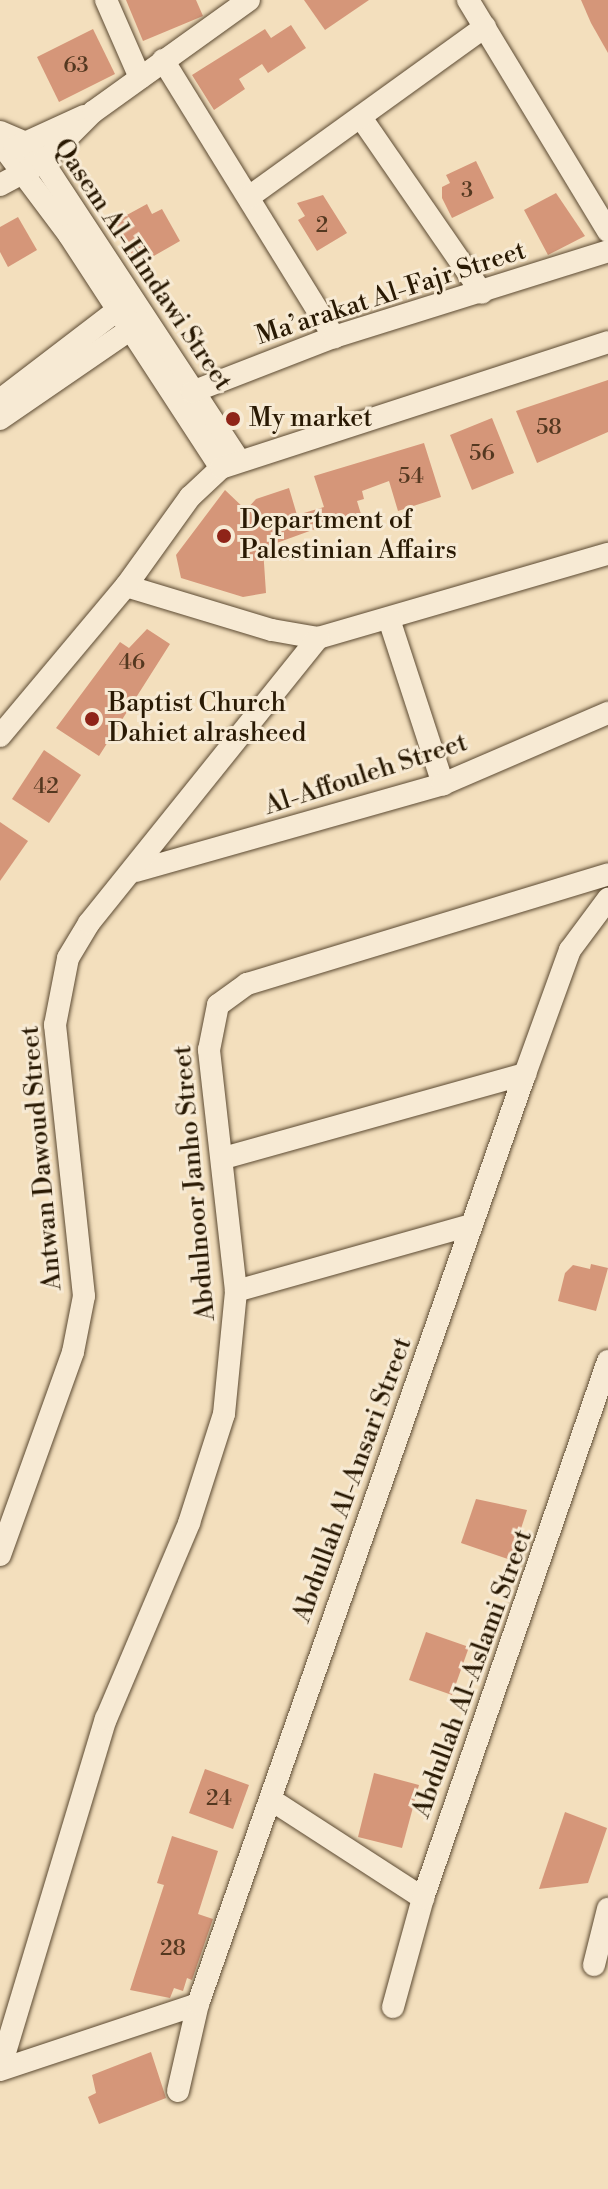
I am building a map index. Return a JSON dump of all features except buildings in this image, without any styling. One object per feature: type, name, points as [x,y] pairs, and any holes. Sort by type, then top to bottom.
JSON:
[{"type":"street","points":[[106,0],[140,78]]},
{"type":"street","points":[[0,185],[34,168],[93,112],[249,0]]},
{"type":"street","points":[[468,0],[608,231]]},
{"type":"street","points":[[249,197],[362,119],[485,27]]},
{"type":"street","points":[[163,60],[334,337]]},
{"type":"street","points":[[6,145],[93,112]]},
{"type":"street","points":[[362,119],[482,293]]},
{"type":"street","name":"Qasem Al-Hindawi Street","points":[[6,145],[34,168],[230,464]]},
{"type":"street","name":"Ma’arakat Al-Fajr Street","points":[[192,392],[334,337],[608,251]]},
{"type":"street","points":[[0,400],[124,305]]},
{"type":"street","points":[[0,419],[137,325]]},
{"type":"street","name":"Qasem Al-Hindawi Street","points":[[137,325],[192,392],[230,464]]},
{"type":"street","points":[[0,736],[126,586],[190,497],[230,464],[327,437],[608,342]]},
{"type":"street","points":[[126,586],[272,630],[318,638],[608,554]]},
{"type":"street","points":[[389,619],[443,784]]},
{"type":"street","name":"Antwan Dawoud Street","points":[[0,1555],[73,1352],[84,1296],[57,1061],[61,981],[77,939],[136,871],[318,638]]},
{"type":"street","name":"Al-Affouleh Street","points":[[136,871],[443,784],[608,713]]},
{"type":"street","name":"Abdulnoor Janho Street","points":[[0,2069],[106,1719],[211,1463],[231,1375],[236,1291],[224,1158],[209,1050],[218,1005],[233,990],[608,874]]},
{"type":"street","name":"Abdullah Al-Ansari Street","points":[[178,2091],[198,2004],[273,1801],[525,1074],[570,950],[608,899]]},
{"type":"street","points":[[224,1158],[525,1074]]},
{"type":"street","points":[[236,1291],[471,1225]]},
{"type":"street","name":"Abdullah Al-Aslami Street","points":[[393,2007],[423,1898],[608,1361]]},
{"type":"street","points":[[273,1801],[423,1898]]},
{"type":"street","points":[[594,1965],[608,1909]]},
{"type":"street","points":[[0,2069],[198,2004]]},
{"type":"place","name":"My market","points":[[233,419]]},
{"type":"place","name":"Department of Palestinian Affairs","points":[[224,536]]},
{"type":"place","name":"Baptist Church Dahiet alrasheed","points":[[92,719]]}]
